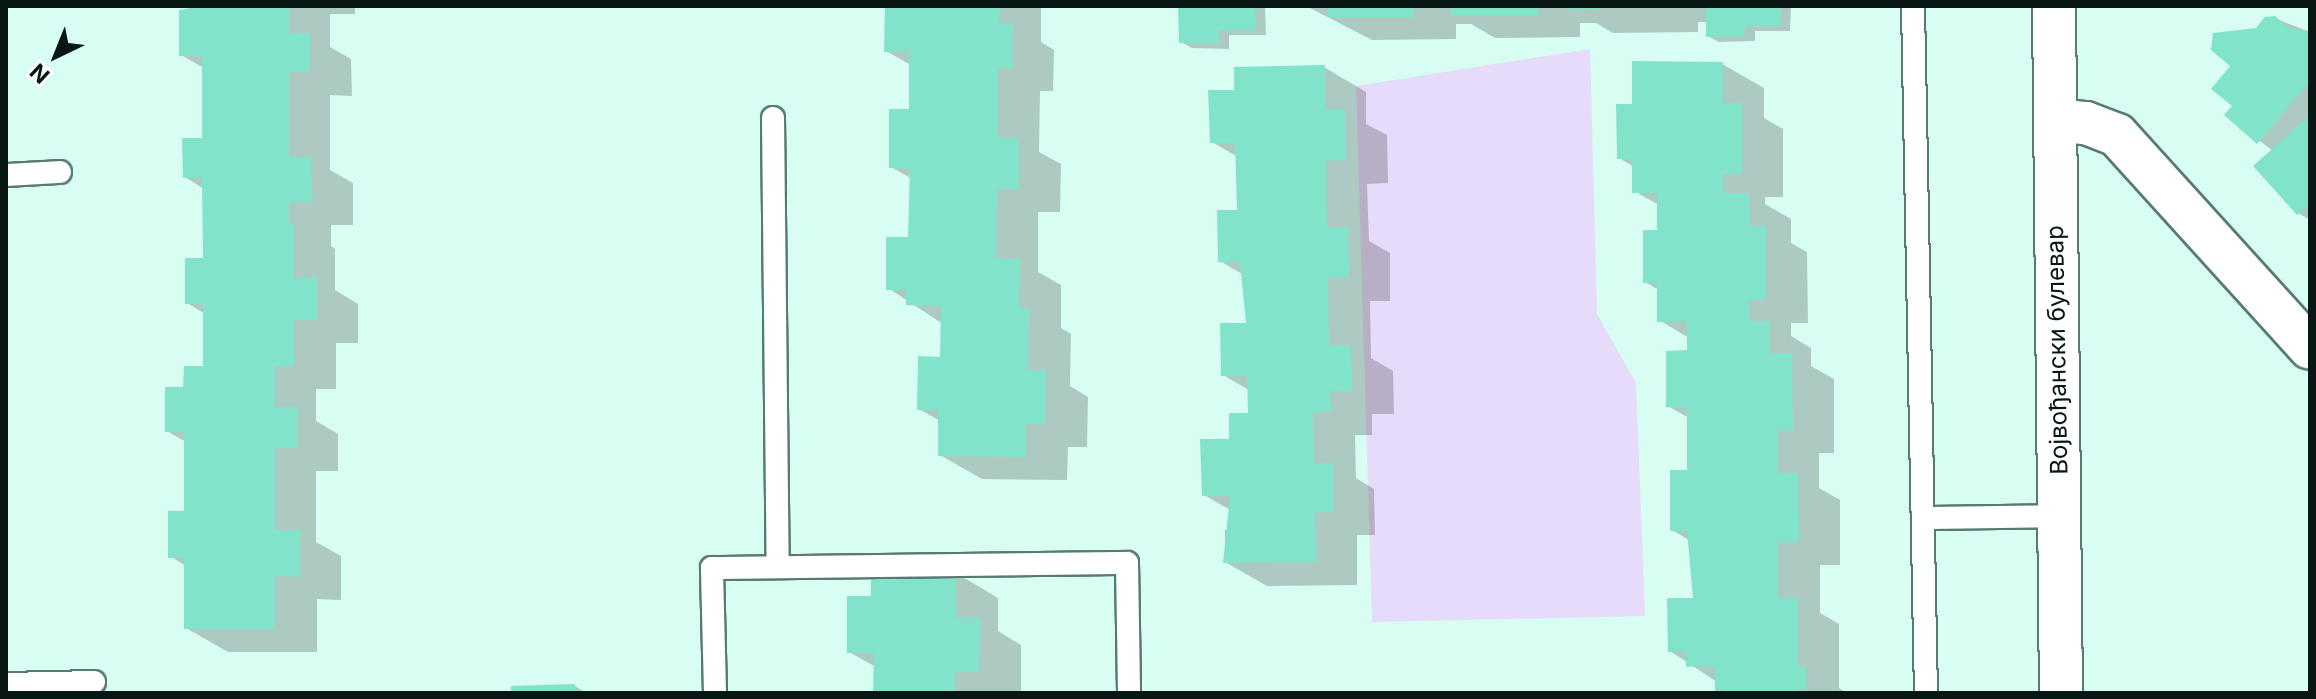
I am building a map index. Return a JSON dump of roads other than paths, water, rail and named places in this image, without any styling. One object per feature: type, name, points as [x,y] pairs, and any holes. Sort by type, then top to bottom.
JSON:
[{"type":"street","name":"Војвођански булевар","points":[[2054,6],[2061,693]]},
{"type":"street","points":[[2055,120],[2086,123],[2117,135],[2310,348]]},
{"type":"lane","points":[[1913,6],[1926,693]]},
{"type":"lane","points":[[773,118],[778,567]]},
{"type":"lane","points":[[6,175],[60,172]]},
{"type":"lane","points":[[1923,518],[2059,516]]},
{"type":"lane","points":[[715,693],[712,568],[1127,563],[1129,693]]},
{"type":"lane","points":[[6,684],[94,682]]}]
